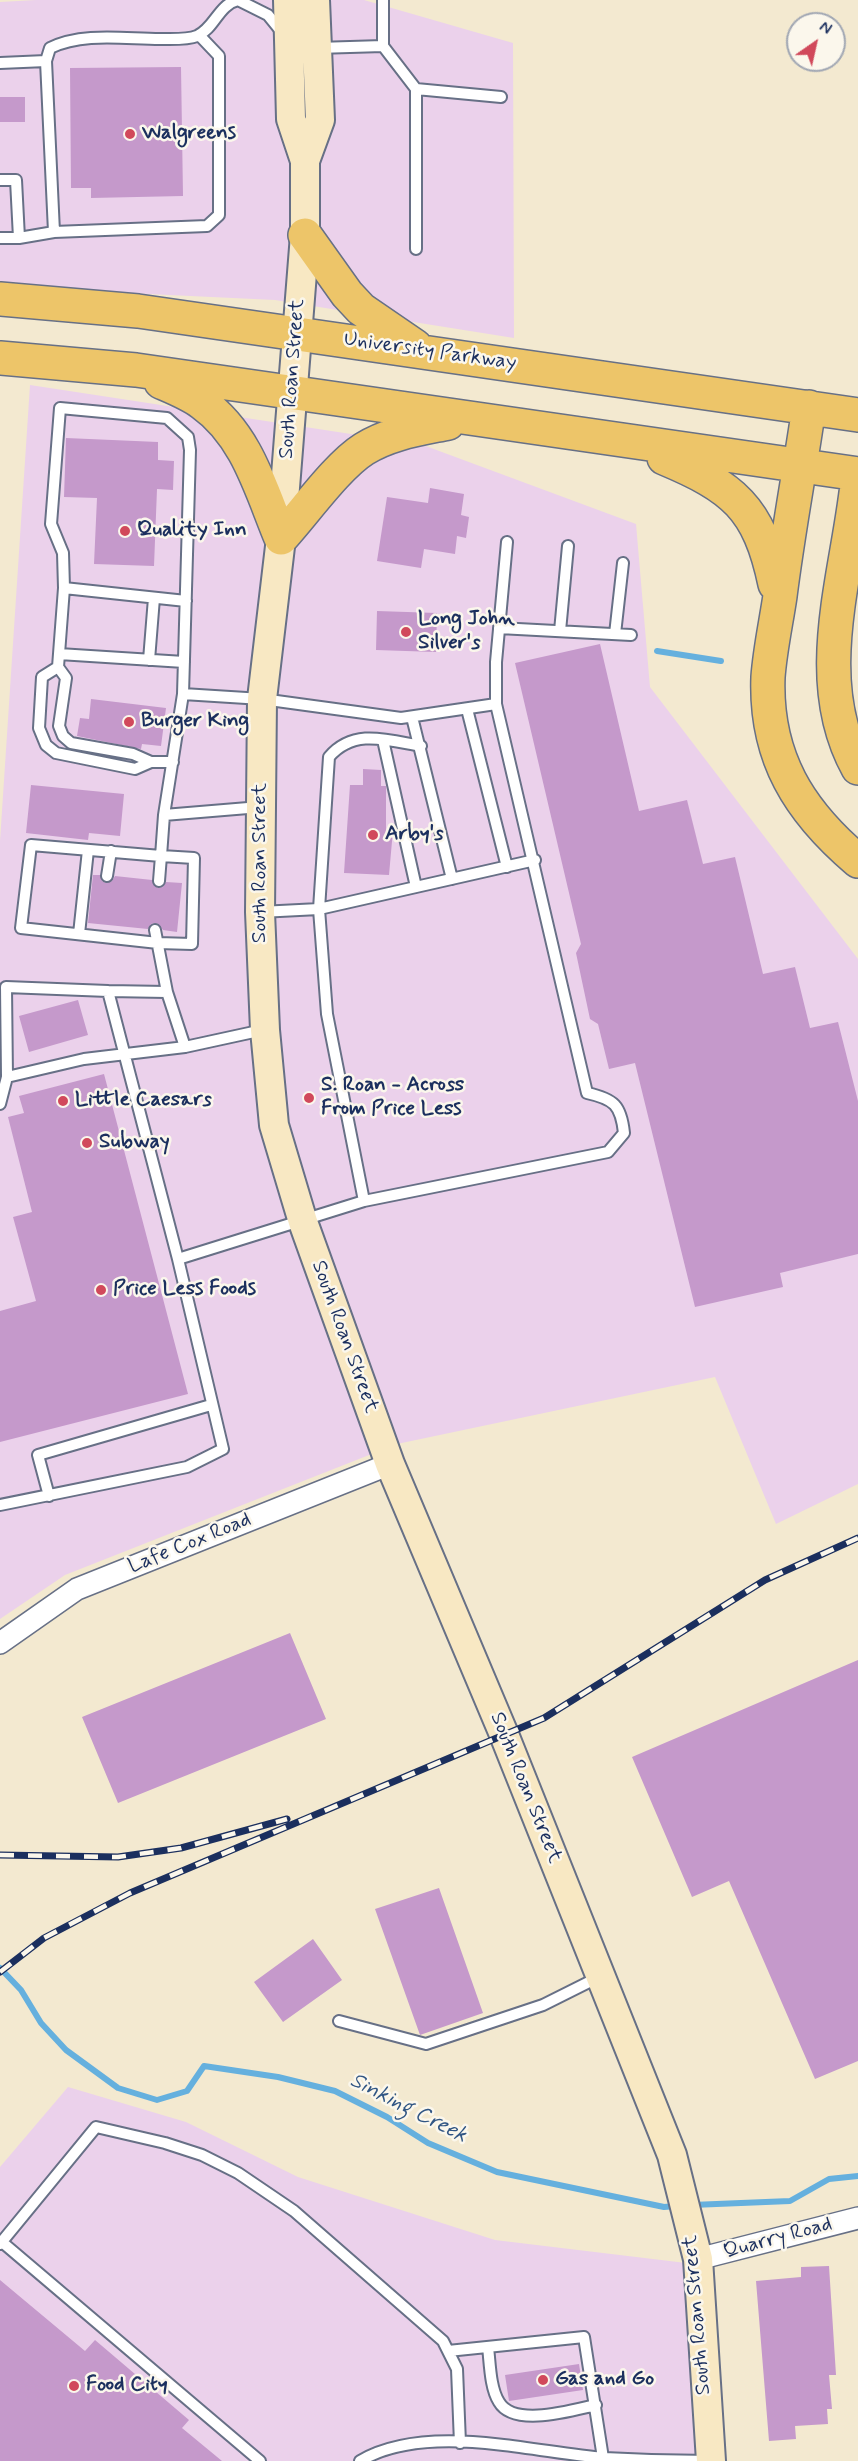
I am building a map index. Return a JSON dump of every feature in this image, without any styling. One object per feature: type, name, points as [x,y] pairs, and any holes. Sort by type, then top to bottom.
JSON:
[{"type":"highway","points":[[305,235],[361,309],[384,327],[427,354]]},
{"type":"highway","name":"University Parkway","points":[[1,299],[138,311],[858,415]]},
{"type":"highway","points":[[0,358],[136,370],[294,391],[858,475],[836,633],[832,681],[836,711],[845,743],[858,768]]},
{"type":"highway","points":[[136,370],[201,402],[227,426],[248,458],[281,538],[341,468],[363,449],[405,432],[468,418]]},
{"type":"highway","points":[[810,407],[779,603],[769,675],[768,703],[772,737],[785,774],[818,825],[858,861]]},
{"type":"highway","points":[[623,440],[709,477],[735,497],[754,519],[768,550],[779,603]]},
{"type":"highway","points":[[836,633],[858,602]]},
{"type":"main road","name":"South Roan Street","points":[[288,0],[291,119],[305,161],[305,235],[281,538],[262,699],[260,912],[265,1030],[274,1125],[303,1222],[390,1464],[503,1732],[672,2155],[695,2247],[711,2461]]},
{"type":"main road","name":"South Roan Street","points":[[305,161],[320,120],[315,0]]},
{"type":"street","name":"Lafe Cox Road","points":[[0,1643],[77,1589],[390,1464]]},
{"type":"street","name":"Quarry Road","points":[[695,2247],[858,2218]]},
{"type":"lane","points":[[54,232],[46,61],[50,48],[63,42],[84,39],[177,39],[199,35],[227,3],[238,0],[277,23],[289,45]]},
{"type":"lane","points":[[383,0],[383,46],[416,89],[416,249]]},
{"type":"lane","points":[[0,238],[19,238],[54,232],[207,226],[219,215],[219,56],[199,35]]},
{"type":"lane","points":[[317,48],[383,46]]},
{"type":"lane","points":[[0,63],[46,61]]},
{"type":"lane","points":[[416,89],[501,97]]},
{"type":"lane","points":[[0,180],[16,180],[19,238]]},
{"type":"lane","points":[[151,762],[133,754],[78,746],[63,736],[59,726],[66,678],[58,667],[64,588],[63,552],[51,524],[60,408],[167,418],[188,437],[190,450],[183,694],[164,815],[159,881]]},
{"type":"lane","points":[[178,1260],[364,1201],[608,1152],[624,1133],[622,1117],[617,1105],[603,1097],[587,1093],[535,861],[496,705],[499,628],[507,542]]},
{"type":"lane","points":[[560,631],[568,546]]},
{"type":"lane","points":[[615,634],[623,563]]},
{"type":"lane","points":[[64,588],[186,601]]},
{"type":"lane","points":[[149,660],[154,598]]},
{"type":"lane","points":[[499,628],[631,635]]},
{"type":"lane","points":[[59,654],[184,662]]},
{"type":"lane","points":[[58,667],[42,677],[39,728],[46,745],[64,755],[135,769],[151,762],[173,762]]},
{"type":"lane","points":[[183,694],[262,699],[400,718],[496,705]]},
{"type":"lane","points":[[467,709],[507,867]]},
{"type":"lane","points":[[412,717],[452,879]]},
{"type":"lane","points":[[364,1201],[327,1014],[319,909],[329,757],[339,744],[357,739],[383,740],[421,746]]},
{"type":"lane","points":[[383,740],[416,887]]},
{"type":"lane","points":[[164,815],[261,807]]},
{"type":"lane","points":[[31,845],[161,856],[194,858],[192,944],[158,943],[21,928],[31,845]]},
{"type":"lane","points":[[79,934],[88,850]]},
{"type":"lane","points":[[107,876],[111,851]]},
{"type":"lane","points":[[260,912],[319,909],[535,861]]},
{"type":"lane","points":[[102,924],[102,937]]},
{"type":"lane","points":[[154,930],[168,992],[185,1047]]},
{"type":"lane","points":[[0,1104],[7,1077],[6,987],[168,992]]},
{"type":"lane","points":[[0,1505],[187,1467],[223,1449],[178,1260],[108,991]]},
{"type":"lane","points":[[7,1077],[84,1059],[185,1047],[265,1030]]},
{"type":"lane","points":[[48,1496],[38,1455],[211,1405]]},
{"type":"lane","points":[[339,2021],[426,2044],[543,2005],[601,1976]]},
{"type":"lane","points":[[261,2461],[1,2243],[96,2127],[130,2134],[202,2155],[238,2173],[294,2211],[346,2254],[433,2330],[448,2351],[457,2368],[460,2443]]},
{"type":"lane","points":[[448,2351],[584,2337],[603,2458]]},
{"type":"lane","points":[[488,2347],[498,2401],[506,2411],[529,2416],[596,2405]]},
{"type":"lane","points":[[360,2461],[384,2449],[401,2445],[460,2443],[525,2447],[603,2458],[711,2461]]},
{"type":"shaded area","points":[[36,0],[364,0],[513,43],[514,338],[275,300],[0,287],[0,2]]},
{"type":"shaded area","points":[[30,385],[423,445],[636,524],[650,687],[858,959],[858,1484],[776,1524],[715,1377],[397,1444],[65,1575],[0,1619],[0,841]]},
{"type":"shaded area","points":[[68,2087],[186,2122],[298,2177],[495,2240],[686,2263],[698,2461],[0,2461],[0,2167]]},
{"type":"building","points":[[181,67],[183,196],[91,198],[91,188],[71,188],[70,68]]},
{"type":"building","points":[[0,97],[25,97],[25,122],[0,122]]},
{"type":"building","name":"Quality Inn","points":[[66,438],[158,442],[158,460],[174,461],[173,490],[157,489],[154,566],[94,564],[97,498],[64,497]]},
{"type":"building","points":[[430,488],[464,494],[461,515],[469,517],[466,538],[457,536],[455,554],[424,549],[421,568],[377,561],[387,497],[428,503]]},
{"type":"building","points":[[377,611],[437,613],[436,652],[376,650]]},
{"type":"building","points":[[600,644],[639,811],[687,800],[703,864],[735,857],[763,974],[795,967],[810,1028],[838,1022],[858,1101],[858,1254],[780,1273],[783,1287],[695,1307],[635,1063],[609,1069],[598,1024],[590,1019],[576,953],[581,944],[515,663]]},
{"type":"building","points":[[91,699],[166,708],[161,746],[142,744],[141,749],[77,736],[80,718],[89,719]]},
{"type":"building","points":[[363,769],[381,770],[381,786],[386,786],[386,830],[393,830],[389,875],[344,873],[350,785],[363,785]]},
{"type":"building","points":[[31,785],[124,794],[120,836],[89,833],[88,840],[26,833]]},
{"type":"building","points":[[93,875],[100,875],[102,881],[106,883],[112,881],[115,876],[152,880],[158,888],[163,887],[166,882],[182,883],[177,932],[163,930],[157,923],[151,924],[148,929],[88,923]]},
{"type":"building","points":[[78,1000],[88,1035],[29,1052],[19,1016]]},
{"type":"building","points":[[104,1074],[188,1394],[0,1442],[0,1311],[36,1301],[13,1217],[32,1212],[8,1117],[24,1113],[19,1096]]},
{"type":"building","points":[[290,1633],[326,1719],[118,1803],[82,1717]]},
{"type":"building","points":[[858,1660],[858,2061],[815,2079],[729,1881],[692,1897],[632,1757]]},
{"type":"building","points":[[439,1888],[483,2013],[420,2035],[375,1909]]},
{"type":"building","points":[[313,1939],[342,1980],[283,2022],[254,1982]]},
{"type":"building","points":[[829,2266],[836,2375],[829,2375],[832,2409],[827,2409],[828,2424],[795,2426],[796,2439],[769,2441],[756,2281],[801,2277],[801,2267]]},
{"type":"building","name":"Food City","points":[[0,2280],[85,2351],[95,2340],[189,2420],[182,2428],[222,2461],[0,2461]]},
{"type":"building","points":[[579,2364],[583,2390],[509,2401],[505,2375]]},
{"type":"waterway","points":[[657,651],[721,661]]},
{"type":"waterway","name":"Sinking Creek","points":[[0,1968],[21,1990],[41,2023],[66,2050],[118,2088],[157,2100],[187,2091],[204,2066],[278,2077],[335,2091],[387,2117],[428,2143],[497,2172],[664,2207],[676,2206]]},
{"type":"waterway","name":"Sinking Creek","points":[[692,2205],[790,2201],[829,2179],[858,2176]]},
{"type":"railway","points":[[0,1972],[44,1938],[130,1893],[544,1718],[765,1580],[858,1538]]},
{"type":"railway","points":[[0,1855],[118,1857],[181,1848],[287,1819]]},
{"type":"place","name":"Walgreens","points":[[130,134]]},
{"type":"place","name":"Quality Inn","points":[[125,531]]},
{"type":"place","name":"Long John Silver's","points":[[406,632]]},
{"type":"place","name":"Burger King","points":[[129,722]]},
{"type":"place","name":"Arby's","points":[[373,835]]},
{"type":"place","name":"S. Roan - Across From Price Less","points":[[309,1098]]},
{"type":"place","name":"Little Caesars","points":[[63,1101]]},
{"type":"place","name":"Subway","points":[[87,1143]]},
{"type":"place","name":"Price Less Foods","points":[[101,1290]]},
{"type":"place","name":"Gas and Go","points":[[543,2380]]},
{"type":"place","name":"Food City","points":[[74,2386]]}]
